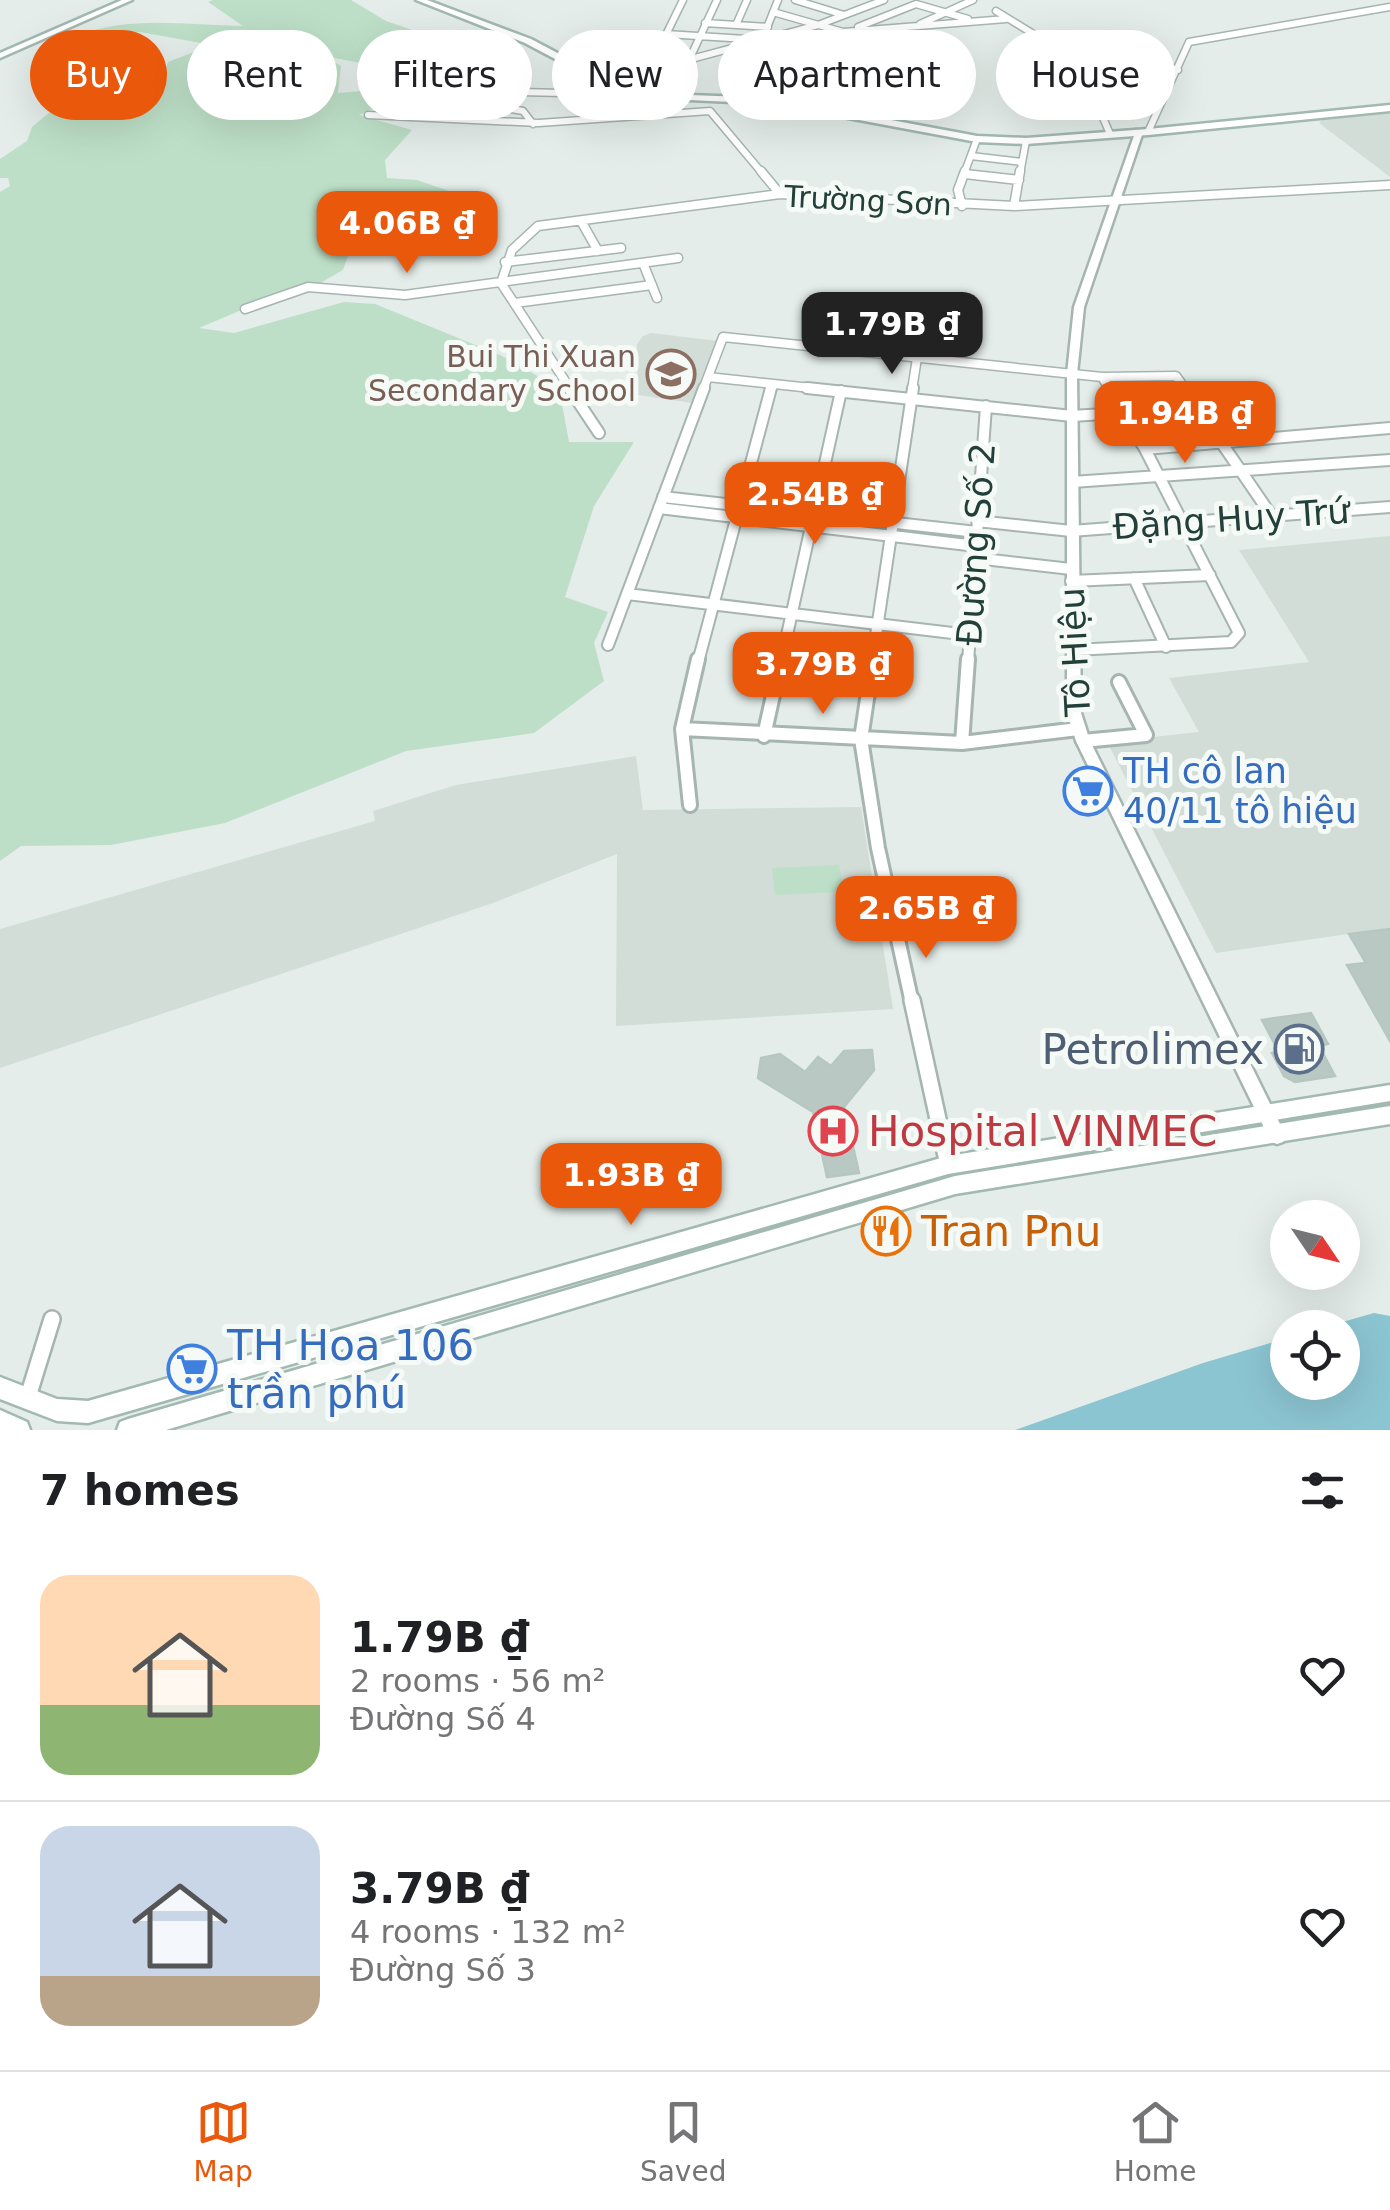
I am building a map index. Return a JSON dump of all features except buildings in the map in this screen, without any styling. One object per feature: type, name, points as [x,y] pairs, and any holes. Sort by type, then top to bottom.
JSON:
[{"type":"main road","points":[[0,56],[128,0]]},
{"type":"main road","points":[[420,0],[552,54]]},
{"type":"main road","points":[[698,97],[773,101],[977,139],[1026,141],[1390,108]]},
{"type":"main road","points":[[0,1388],[70,1413],[160,1395],[951,1175],[1390,1093]]},
{"type":"main road","points":[[128,1430],[951,1175],[1277,1136],[1390,1115]]},
{"type":"main road","points":[[0,1422],[19,1430]]},
{"type":"street","points":[[668,30],[683,0]]},
{"type":"street","points":[[698,42],[717,0]]},
{"type":"street","points":[[736,25],[747,0]]},
{"type":"street","points":[[767,30],[778,0]]},
{"type":"street","points":[[795,0],[891,30],[1006,19]]},
{"type":"street","points":[[818,7],[835,0]]},
{"type":"street","points":[[799,30],[884,0]]},
{"type":"street","points":[[912,28],[973,0]]},
{"type":"street","points":[[850,30],[916,4],[975,22]]},
{"type":"street","points":[[1144,132],[1192,41],[1390,7]]},
{"type":"street","points":[[996,11],[1053,46],[1076,55],[1097,117],[1110,134]]},
{"type":"street","points":[[774,12],[837,30]]},
{"type":"street","points":[[706,23],[768,27]]},
{"type":"street","points":[[700,36],[718,37]]},
{"type":"street","points":[[532,95],[552,95]]},
{"type":"street","points":[[537,103],[544,95]]},
{"type":"street","points":[[704,97],[710,111],[780,194]]},
{"type":"street","points":[[427,120],[614,123],[710,111]]},
{"type":"street","points":[[531,120],[533,124]]},
{"type":"street","name":"Tô Hiệu","points":[[1144,132],[1079,306],[1072,374],[1071,575],[1080,735],[1277,1136]]},
{"type":"street","points":[[962,206],[958,190],[977,139]]},
{"type":"street","points":[[1014,206],[1026,141]]},
{"type":"street","points":[[970,156],[1022,162]]},
{"type":"street","points":[[964,174],[1019,180]]},
{"type":"street","name":"Trường Sơn","points":[[505,262],[534,227],[780,194],[1014,206],[1390,186]]},
{"type":"street","points":[[581,221],[598,250]]},
{"type":"street","points":[[599,433],[502,283],[505,262],[621,248]]},
{"type":"street","points":[[246,308],[308,288],[395,296],[678,258]]},
{"type":"street","points":[[642,263],[657,298]]},
{"type":"street","points":[[514,303],[652,285]]},
{"type":"street","points":[[608,645],[723,338],[1102,377],[1176,376],[1271,516]]},
{"type":"street","points":[[917,358],[861,739],[878,848],[951,1175]]},
{"type":"street","points":[[1074,650],[1166,647],[1238,639],[1239,633],[1145,449],[1102,377]]},
{"type":"street","points":[[708,378],[1072,416],[1199,408]]},
{"type":"street","points":[[690,805],[682,730],[710,604],[772,384]]},
{"type":"street","points":[[764,736],[841,391]]},
{"type":"street","name":"Đường Số 2","points":[[962,742],[986,406]]},
{"type":"street","points":[[1145,449],[1390,428]]},
{"type":"street","points":[[1072,482],[1390,460]]},
{"type":"street","points":[[661,502],[812,520],[1071,575],[1134,578],[1210,574]]},
{"type":"street","name":"Đặng Huy Trứ","points":[[812,520],[1072,531],[1390,507]]},
{"type":"street","points":[[1134,578],[1166,647]]},
{"type":"street","points":[[627,594],[970,635]]},
{"type":"street","points":[[682,730],[962,742],[1146,735],[1119,682]]},
{"type":"street","points":[[26,1400],[52,1319]]},
{"type":"shaded area","points":[[1390,113],[1390,177],[1319,123],[1322,120]]},
{"type":"shaded area","name":"Bui Thi Xuan Secondary School","points":[[651,333],[718,341],[692,403],[638,395],[637,344]]},
{"type":"shaded area","points":[[1390,536],[1390,928],[1216,953],[1107,742],[1199,732],[1169,678],[1309,662],[1239,550]]},
{"type":"shaded area","points":[[636,756],[643,810],[861,807],[893,1009],[616,1026],[617,854],[493,903],[0,1068],[0,929],[375,821],[373,811],[456,785]]},
{"type":"green space","points":[[351,0],[386,21],[412,30],[357,30],[357,62],[337,58],[337,30],[187,30],[187,40],[167,37],[167,30],[94,30],[136,24],[243,26],[208,2]]},
{"type":"green space","points":[[187,55],[187,120],[337,120],[337,64],[341,66],[338,93],[357,91],[357,120],[377,120],[412,130],[385,160],[387,178],[417,180],[475,200],[498,224],[475,240],[441,235],[422,219],[352,245],[343,270],[322,282],[293,288],[199,328],[234,333],[344,302],[375,304],[500,355],[559,388],[569,442],[634,442],[594,506],[565,597],[608,612],[594,643],[604,681],[534,733],[406,751],[225,823],[111,845],[21,846],[0,861],[0,192],[10,186],[8,178],[0,178],[0,159],[27,141],[32,127],[40,120],[167,120],[168,62]]},
{"type":"green space","points":[[839,865],[844,892],[775,895],[772,868]]},
{"type":"water","points":[[1374,1313],[1390,1316],[1390,1430],[1015,1430],[1270,1343],[1270,1400],[1360,1400],[1360,1317]]},
{"type":"place","name":"Bui Thi Xuan Secondary School","points":[[671,374]]},
{"type":"place","name":"TH cô lan 40/11 tô hiệu","points":[[1088,791]]},
{"type":"place","name":"Petrolimex","points":[[1299,1049]]},
{"type":"place","name":"Hospital VINMEC","points":[[833,1131]]},
{"type":"place","name":"Tran Pnu","points":[[886,1231]]},
{"type":"place","name":"TH Hoa 106 trần phú","points":[[192,1369]]}]
